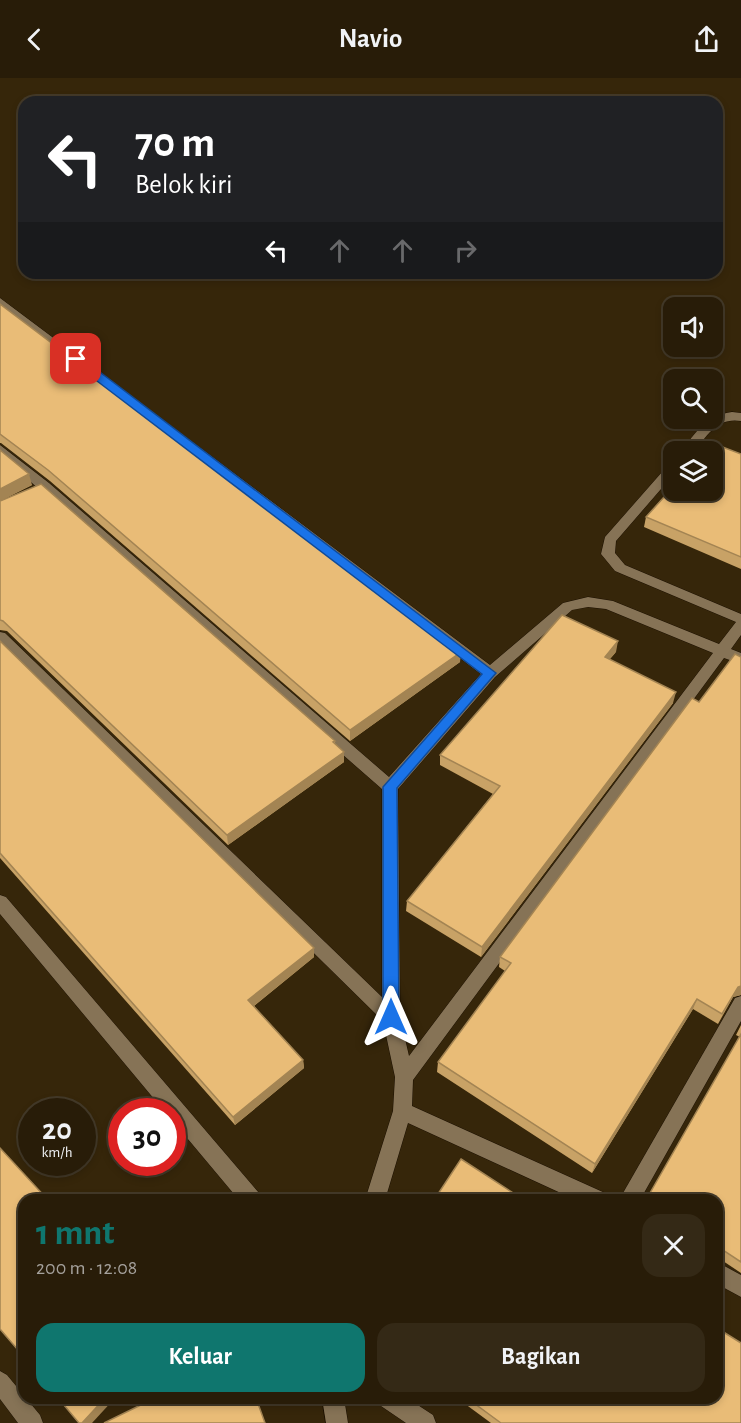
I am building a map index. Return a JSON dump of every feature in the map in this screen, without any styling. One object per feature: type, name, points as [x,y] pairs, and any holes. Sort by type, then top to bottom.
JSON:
[{"type":"street","points":[[0,301],[490,673]]},
{"type":"street","points":[[697,441],[718,417],[725,414],[741,417]]},
{"type":"street","points":[[0,449],[40,488],[390,787]]},
{"type":"street","points":[[663,479],[610,540],[608,554],[620,568],[741,620]]},
{"type":"street","points":[[377,1194],[402,1111],[404,1077],[391,1017],[390,787],[490,673],[568,606],[588,603],[608,604],[741,659]]},
{"type":"street","points":[[404,1077],[741,625]]},
{"type":"street","points":[[0,637],[391,1017]]},
{"type":"street","points":[[0,902],[247,1194]]},
{"type":"street","points":[[632,1194],[741,1004]]},
{"type":"street","points":[[402,1111],[585,1194]]},
{"type":"street","points":[[723,1276],[741,1287]]},
{"type":"street","points":[[0,1382],[32,1423]]},
{"type":"street","points":[[334,1404],[337,1423]]},
{"type":"street","points":[[398,1404],[425,1423]]},
{"type":"building","points":[[0,304],[461,652],[350,730],[48,470],[0,434]]},
{"type":"building","points":[[723,447],[741,454],[741,557],[646,517],[663,498],[663,501],[723,501]]},
{"type":"building","points":[[0,450],[29,474],[0,489]]},
{"type":"building","points":[[41,484],[335,741],[333,742],[344,752],[227,835],[0,620],[0,501]]},
{"type":"building","points":[[562,615],[618,641],[605,657],[676,692],[482,947],[407,901],[500,786],[440,755]]},
{"type":"building","points":[[0,641],[314,948],[248,1000],[303,1060],[233,1117],[0,853]]},
{"type":"building","points":[[735,654],[741,657],[741,986],[738,987],[722,1014],[697,999],[595,1164],[438,1062],[511,963],[500,957],[692,698],[699,702]]},
{"type":"building","points":[[741,1034],[741,1262],[723,1250],[723,1194],[649,1194]]},
{"type":"building","points":[[0,1148],[18,1168],[18,1176],[26,1176],[42,1194],[18,1194],[18,1350],[0,1329]]},
{"type":"building","points":[[461,1159],[515,1194],[438,1194]]},
{"type":"building","points":[[723,1332],[741,1343],[741,1423],[501,1423],[475,1404],[723,1404]]},
{"type":"building","points":[[63,1404],[99,1404],[82,1423],[79,1423]]},
{"type":"building","points":[[143,1404],[258,1404],[265,1423],[104,1423]]},
{"type":"route","points":[[76,359],[490,673],[390,787],[391,1017]]}]
